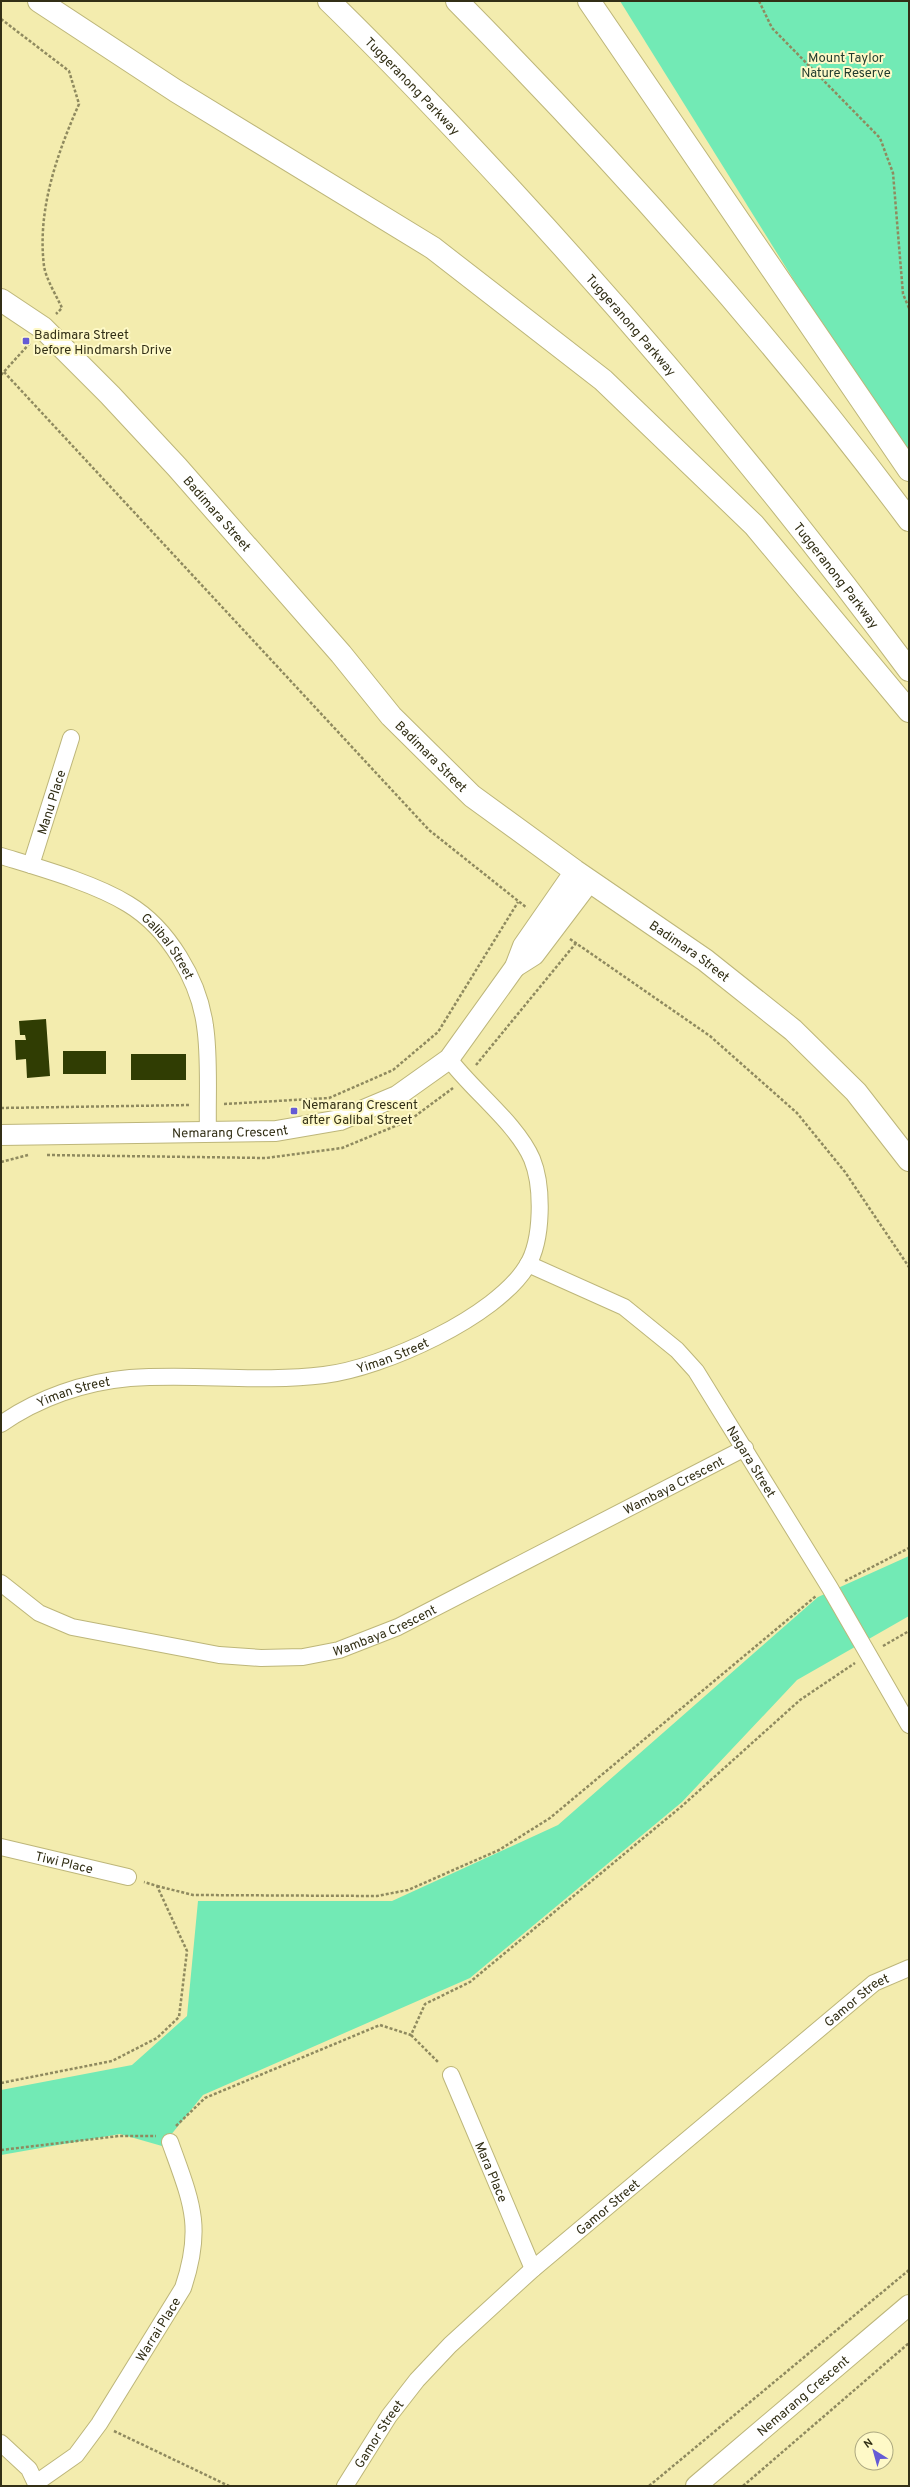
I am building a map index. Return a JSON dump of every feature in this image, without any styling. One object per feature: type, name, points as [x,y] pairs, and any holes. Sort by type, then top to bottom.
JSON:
[{"type":"main road","name":"Tuggeranong Parkway","points":[[329,1],[462,137],[574,258],[660,357],[822,555],[909,670]]},
{"type":"main road","points":[[457,1],[518,62],[640,195],[758,331],[909,520]]},
{"type":"main road","points":[[589,1],[909,470]]},
{"type":"main road","points":[[47,4],[176,92],[433,248],[604,380],[754,525],[909,711]]},
{"type":"main road","name":"Badimara Street","points":[[1,300],[43,328],[79,362],[177,467],[341,654],[392,716],[472,796],[582,876],[705,960],[793,1030],[856,1092],[909,1160]]},
{"type":"street","name":"Manu Place","points":[[31,865],[71,738]]},
{"type":"street","name":"Galibal Street","points":[[1,856],[31,865],[110,894],[129,904],[149,920],[176,953],[198,997],[206,1026],[208,1132]]},
{"type":"street","name":"Nemarang Crescent","points":[[1,1135],[276,1131],[340,1120],[397,1096],[449,1059],[515,967],[534,955],[582,876]]},
{"type":"street","name":"Yiman Street","points":[[1,1424],[44,1400],[100,1383],[130,1378],[324,1375],[376,1364],[436,1336],[492,1302],[513,1284],[528,1264],[535,1240],[540,1204],[539,1188],[531,1158],[515,1132],[464,1080],[449,1059]]},
{"type":"street","name":"Nagara Street","points":[[528,1264],[624,1307],[677,1350],[696,1372],[745,1448],[830,1588],[909,1725]]},
{"type":"street","name":"Wambaya Crescent","points":[[1,1583],[39,1613],[72,1626],[219,1655],[267,1658],[314,1655],[339,1650],[398,1627],[745,1448]]},
{"type":"street","name":"Tiwi Place","points":[[1,1847],[128,1877]]},
{"type":"street","name":"Gamor Street","points":[[345,2486],[389,2416],[417,2380],[450,2345],[533,2269],[874,1983],[909,1968]]},
{"type":"street","name":"Mara Place","points":[[451,2075],[533,2269]]},
{"type":"street","name":"Warrai Place","points":[[37,2485],[76,2455],[99,2424],[182,2288],[191,2264],[194,2243],[194,2212],[170,2142]]},
{"type":"street","name":"Nemarang Crescent","points":[[696,2486],[909,2305]]},
{"type":"street","points":[[1,2444],[17,2455],[29,2469],[37,2485]]},
{"type":"path","points":[[759,1],[772,28],[880,138],[893,173],[903,294],[909,308]]},
{"type":"path","points":[[1,19],[69,71],[79,104],[62,143],[50,182],[44,226],[44,267],[62,308],[1,375]]},
{"type":"path","points":[[1,1108],[207,1105],[329,1098],[394,1070],[438,1032],[518,902],[429,830],[4,372]]},
{"type":"path","points":[[576,943],[710,1036],[797,1114],[845,1172],[909,1268]]},
{"type":"path","points":[[128,1877],[193,1895],[377,1896],[408,1890],[492,1853],[550,1818],[817,1595],[909,1548]]},
{"type":"path","points":[[411,2035],[425,2004],[470,1982],[682,1806],[800,1700],[839,1672]]},
{"type":"path","points":[[1,2083],[112,2061],[157,2038],[179,2017],[187,1951],[157,1886]]},
{"type":"path","points":[[1,2150],[118,2136],[156,2136],[170,2142],[174,2128],[204,2098],[380,2025],[411,2035],[451,2075]]},
{"type":"path","points":[[649,2486],[909,2270]]},
{"type":"path","points":[[742,2486],[909,2343]]},
{"type":"path","points":[[99,2424],[229,2486]]},
{"type":"green space","name":"Mount Taylor Nature Reserve","points":[[620,1],[909,1],[909,465]]},
{"type":"green space","points":[[909,1556],[909,1616],[797,1680],[682,1802],[470,1978],[203,2095],[162,2146],[120,2134],[1,2155],[1,2090],[132,2065],[187,2016],[198,1901],[392,1901],[558,1825],[818,1597]]},
{"type":"building","points":[[46,1019],[50,1076],[27,1078],[26,1059],[16,1060],[15,1040],[26,1040],[25,1035],[20,1035],[19,1021]]},
{"type":"building","points":[[63,1051],[106,1051],[106,1074],[63,1074]]},
{"type":"building","points":[[131,1054],[186,1054],[186,1080],[131,1080]]},
{"type":"place","name":"Badimara Street before Hindmarsh Drive","points":[[26,341]]},
{"type":"place","name":"Nemarang Crescent after Galibal Street","points":[[294,1111]]}]
